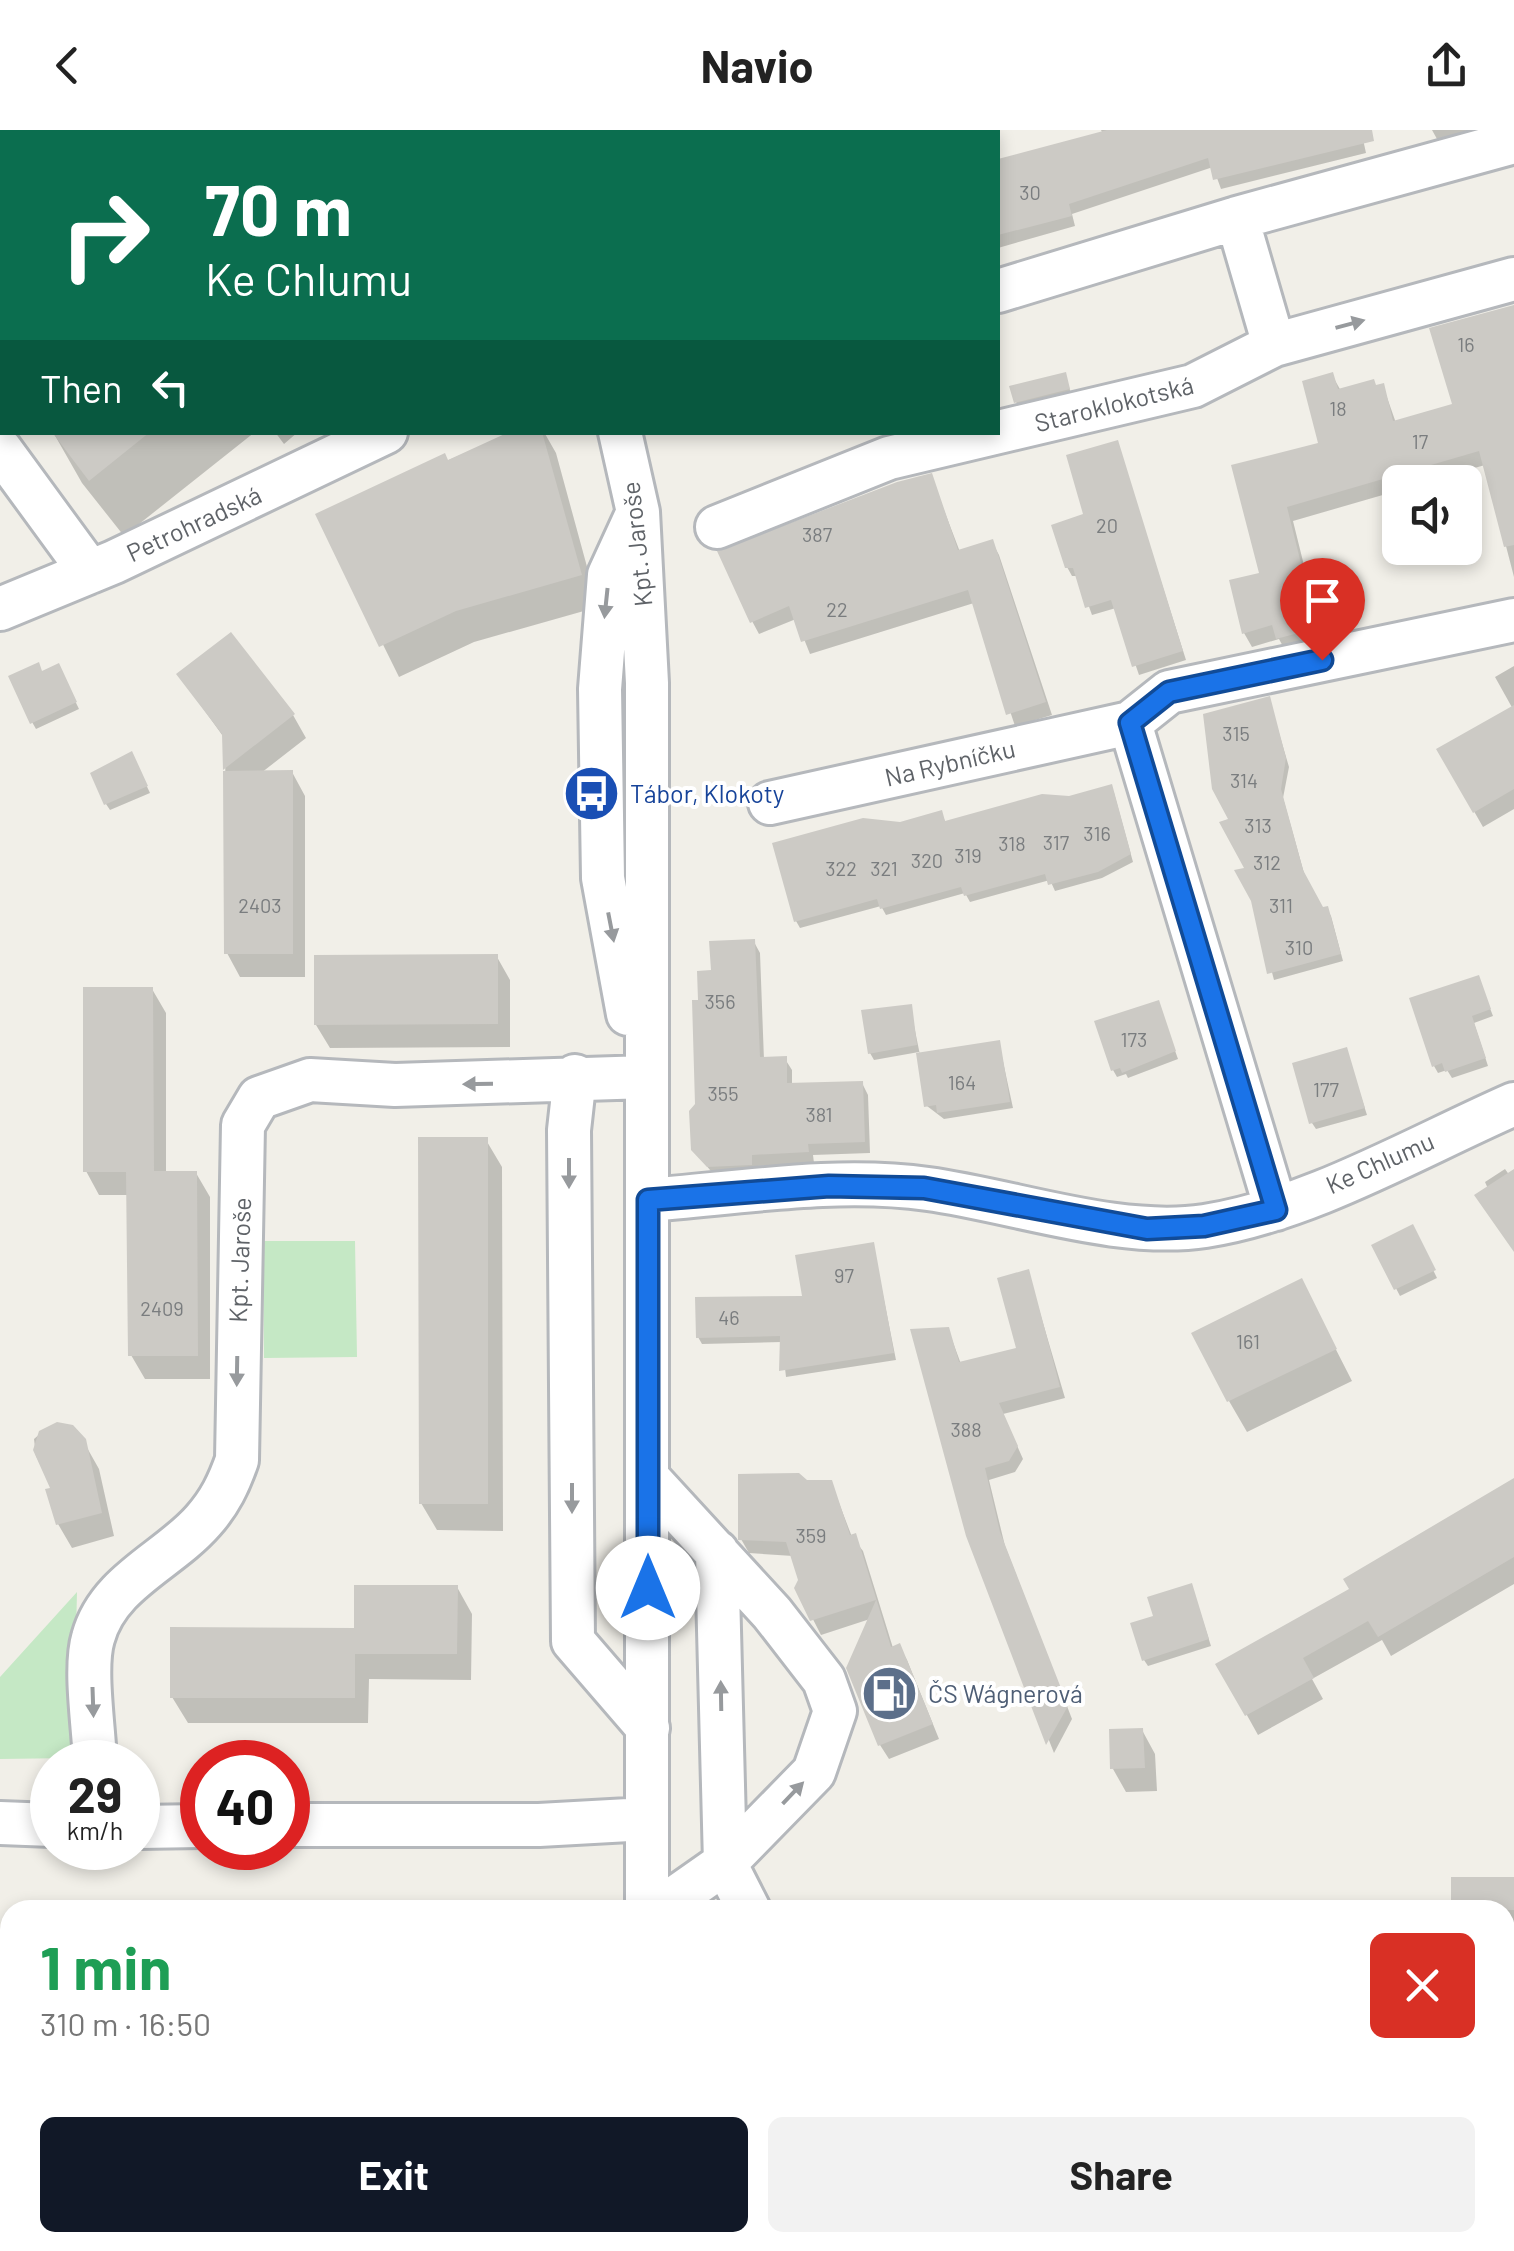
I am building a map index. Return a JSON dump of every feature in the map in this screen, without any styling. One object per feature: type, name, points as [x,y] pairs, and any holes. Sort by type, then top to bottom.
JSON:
[{"type":"street","points":[[1000,290],[1238,218],[1514,142]]},
{"type":"street","points":[[1238,218],[1274,345]]},
{"type":"street","name":"Staroklokotská","points":[[1000,423],[1193,386],[1274,345],[1514,279]]},
{"type":"street","name":"Petrohradská","points":[[0,609],[90,572],[380,435]]},
{"type":"street","name":"Staroklokotská","points":[[717,527],[885,445],[937,435]]},
{"type":"street","name":"Kpt. Jaroše","points":[[634,438],[647,683],[647,1900]]},
{"type":"street","points":[[0,449],[90,572]]},
{"type":"street","points":[[1276,1210],[1130,723],[1169,692],[1514,620]]},
{"type":"street","name":"Na Rybníčku","points":[[770,803],[1130,723]]},
{"type":"street","points":[[575,1076],[569,1130],[573,1641],[648,1728]]},
{"type":"street","name":"Kpt. Jaroše","points":[[95,1740],[91,1642],[100,1618],[132,1581],[202,1523],[226,1492],[237,1460],[243,1125],[259,1098],[310,1080],[396,1085],[538,1082],[575,1076],[647,1077]]},
{"type":"street","name":"Ke Chlumu","points":[[648,1200],[829,1186],[924,1188],[1147,1229],[1204,1226],[1276,1210],[1514,1104]]},
{"type":"street","points":[[647,1478],[717,1552],[824,1680],[835,1711],[814,1772],[725,1863],[672,1900]]},
{"type":"street","points":[[717,1552],[725,1863],[743,1900]]},
{"type":"street","points":[[310,1825],[539,1824],[647,1819]]},
{"type":"street","points":[[0,1823],[30,1825]]},
{"type":"green space","points":[[263,1241],[355,1241],[357,1357],[264,1358]]},
{"type":"green space","points":[[77,1592],[73,1740],[30,1740],[30,1759],[0,1759],[0,1677]]},
{"type":"building","points":[[1107,130],[1372,130],[1374,141],[1213,180],[1208,158],[1069,204],[1072,216],[1000,234],[1000,158]]},
{"type":"building","points":[[1514,305],[1514,545],[1504,547],[1479,451],[1431,465],[1382,465],[1382,479],[1287,507],[1317,628],[1276,639],[1272,625],[1242,634],[1229,580],[1259,573],[1231,465],[1318,443],[1302,381],[1333,372],[1338,389],[1374,379],[1376,385],[1384,383],[1393,421],[1452,404],[1429,328]]},
{"type":"building","points":[[1066,372],[1070,389],[1014,403],[1009,386]]},
{"type":"building","points":[[54,435],[146,435],[89,481]]},
{"type":"building","points":[[502,435],[543,435],[582,575],[456,611],[379,647],[315,514],[445,453],[448,460]]},
{"type":"building","points":[[1118,440],[1183,651],[1132,667],[1111,600],[1085,608],[1073,568],[1065,568],[1051,525],[1083,514],[1066,455]]},
{"type":"building","points":[[932,473],[958,550],[993,539],[1046,702],[1006,715],[968,590],[801,642],[789,606],[750,623],[717,551],[897,482]]},
{"type":"building","points":[[231,632],[295,714],[223,770],[222,734],[176,674]]},
{"type":"building","points":[[39,662],[42,671],[59,663],[77,702],[30,724],[8,676]]},
{"type":"building","points":[[1270,696],[1286,758],[1281,789],[1303,870],[1323,907],[1328,906],[1341,954],[1267,974],[1251,901],[1234,870],[1244,868],[1219,822],[1228,819],[1212,789],[1203,714]]},
{"type":"building","points":[[1514,705],[1514,789],[1473,813],[1436,749]]},
{"type":"building","points":[[132,751],[148,786],[104,805],[90,773]]},
{"type":"building","points":[[293,770],[293,954],[224,954],[223,771]]},
{"type":"building","points":[[1112,784],[1131,854],[1098,872],[1048,885],[1045,874],[964,896],[961,887],[880,909],[877,899],[794,922],[772,843],[863,818],[900,822],[942,810],[945,821],[1042,794],[1069,796]]},
{"type":"building","points":[[755,939],[760,1057],[787,1056],[787,1083],[863,1081],[865,1142],[808,1144],[809,1152],[752,1155],[752,1165],[707,1167],[691,1150],[689,1111],[695,1104],[692,1000],[698,1000],[697,971],[711,970],[709,941]]},
{"type":"building","points":[[498,954],[498,1024],[314,1025],[314,955]]},
{"type":"building","points":[[1479,975],[1491,1009],[1472,1016],[1486,1058],[1445,1072],[1442,1063],[1432,1067],[1409,998]]},
{"type":"building","points":[[83,987],[153,987],[154,1171],[197,1171],[198,1356],[128,1356],[126,1172],[83,1172]]},
{"type":"building","points":[[1159,1000],[1176,1051],[1122,1073],[1120,1068],[1111,1071],[1094,1021]]},
{"type":"building","points":[[912,1004],[917,1045],[868,1054],[861,1010]]},
{"type":"building","points":[[1000,1040],[1010,1102],[937,1113],[936,1105],[924,1107],[916,1053]]},
{"type":"building","points":[[1347,1047],[1365,1108],[1309,1124],[1292,1063]]},
{"type":"building","points":[[418,1137],[488,1137],[488,1504],[419,1504]]},
{"type":"building","points":[[1514,1169],[1514,1252],[1474,1195]]},
{"type":"building","points":[[1413,1224],[1436,1270],[1394,1290],[1371,1245]]},
{"type":"building","points":[[874,1242],[894,1353],[779,1371],[780,1336],[696,1338],[695,1297],[802,1296],[795,1255]]},
{"type":"building","points":[[1029,1269],[1060,1387],[999,1403],[1018,1446],[1009,1461],[985,1468],[1000,1532],[1068,1706],[1046,1745],[966,1536],[910,1329],[949,1327],[959,1362],[1016,1348],[997,1278]]},
{"type":"building","points":[[1302,1278],[1337,1349],[1227,1402],[1191,1333]]},
{"type":"building","points":[[57,1422],[73,1425],[86,1439],[102,1513],[56,1525],[45,1489],[50,1488],[33,1450],[39,1431]]},
{"type":"building","points":[[799,1473],[807,1480],[832,1480],[850,1535],[856,1533],[891,1647],[900,1643],[933,1724],[878,1746],[846,1668],[876,1600],[810,1621],[794,1588],[798,1580],[786,1542],[738,1540],[738,1474]]},
{"type":"building","points":[[1514,1478],[1514,1557],[1378,1637],[1368,1621],[1303,1658],[1314,1678],[1245,1716],[1215,1664],[1349,1589],[1343,1579]]},
{"type":"building","points":[[1192,1583],[1209,1639],[1142,1661],[1130,1623],[1153,1616],[1147,1597]]},
{"type":"building","points":[[354,1585],[458,1585],[457,1654],[355,1654],[355,1698],[170,1698],[170,1627],[354,1628]]},
{"type":"building","points":[[1143,1728],[1145,1768],[1110,1769],[1109,1729]]},
{"type":"building","points":[[1451,1877],[1514,1877],[1514,1900],[1451,1900]]},
{"type":"place","name":"Tábor, Klokoty","points":[[591,794]]},
{"type":"place","name":"ČS Wágnerová","points":[[889,1694]]},
{"type":"route","points":[[648,1588],[648,1200],[829,1186],[924,1188],[1147,1229],[1204,1226],[1276,1210],[1130,723],[1169,692],[1322,660]]}]
